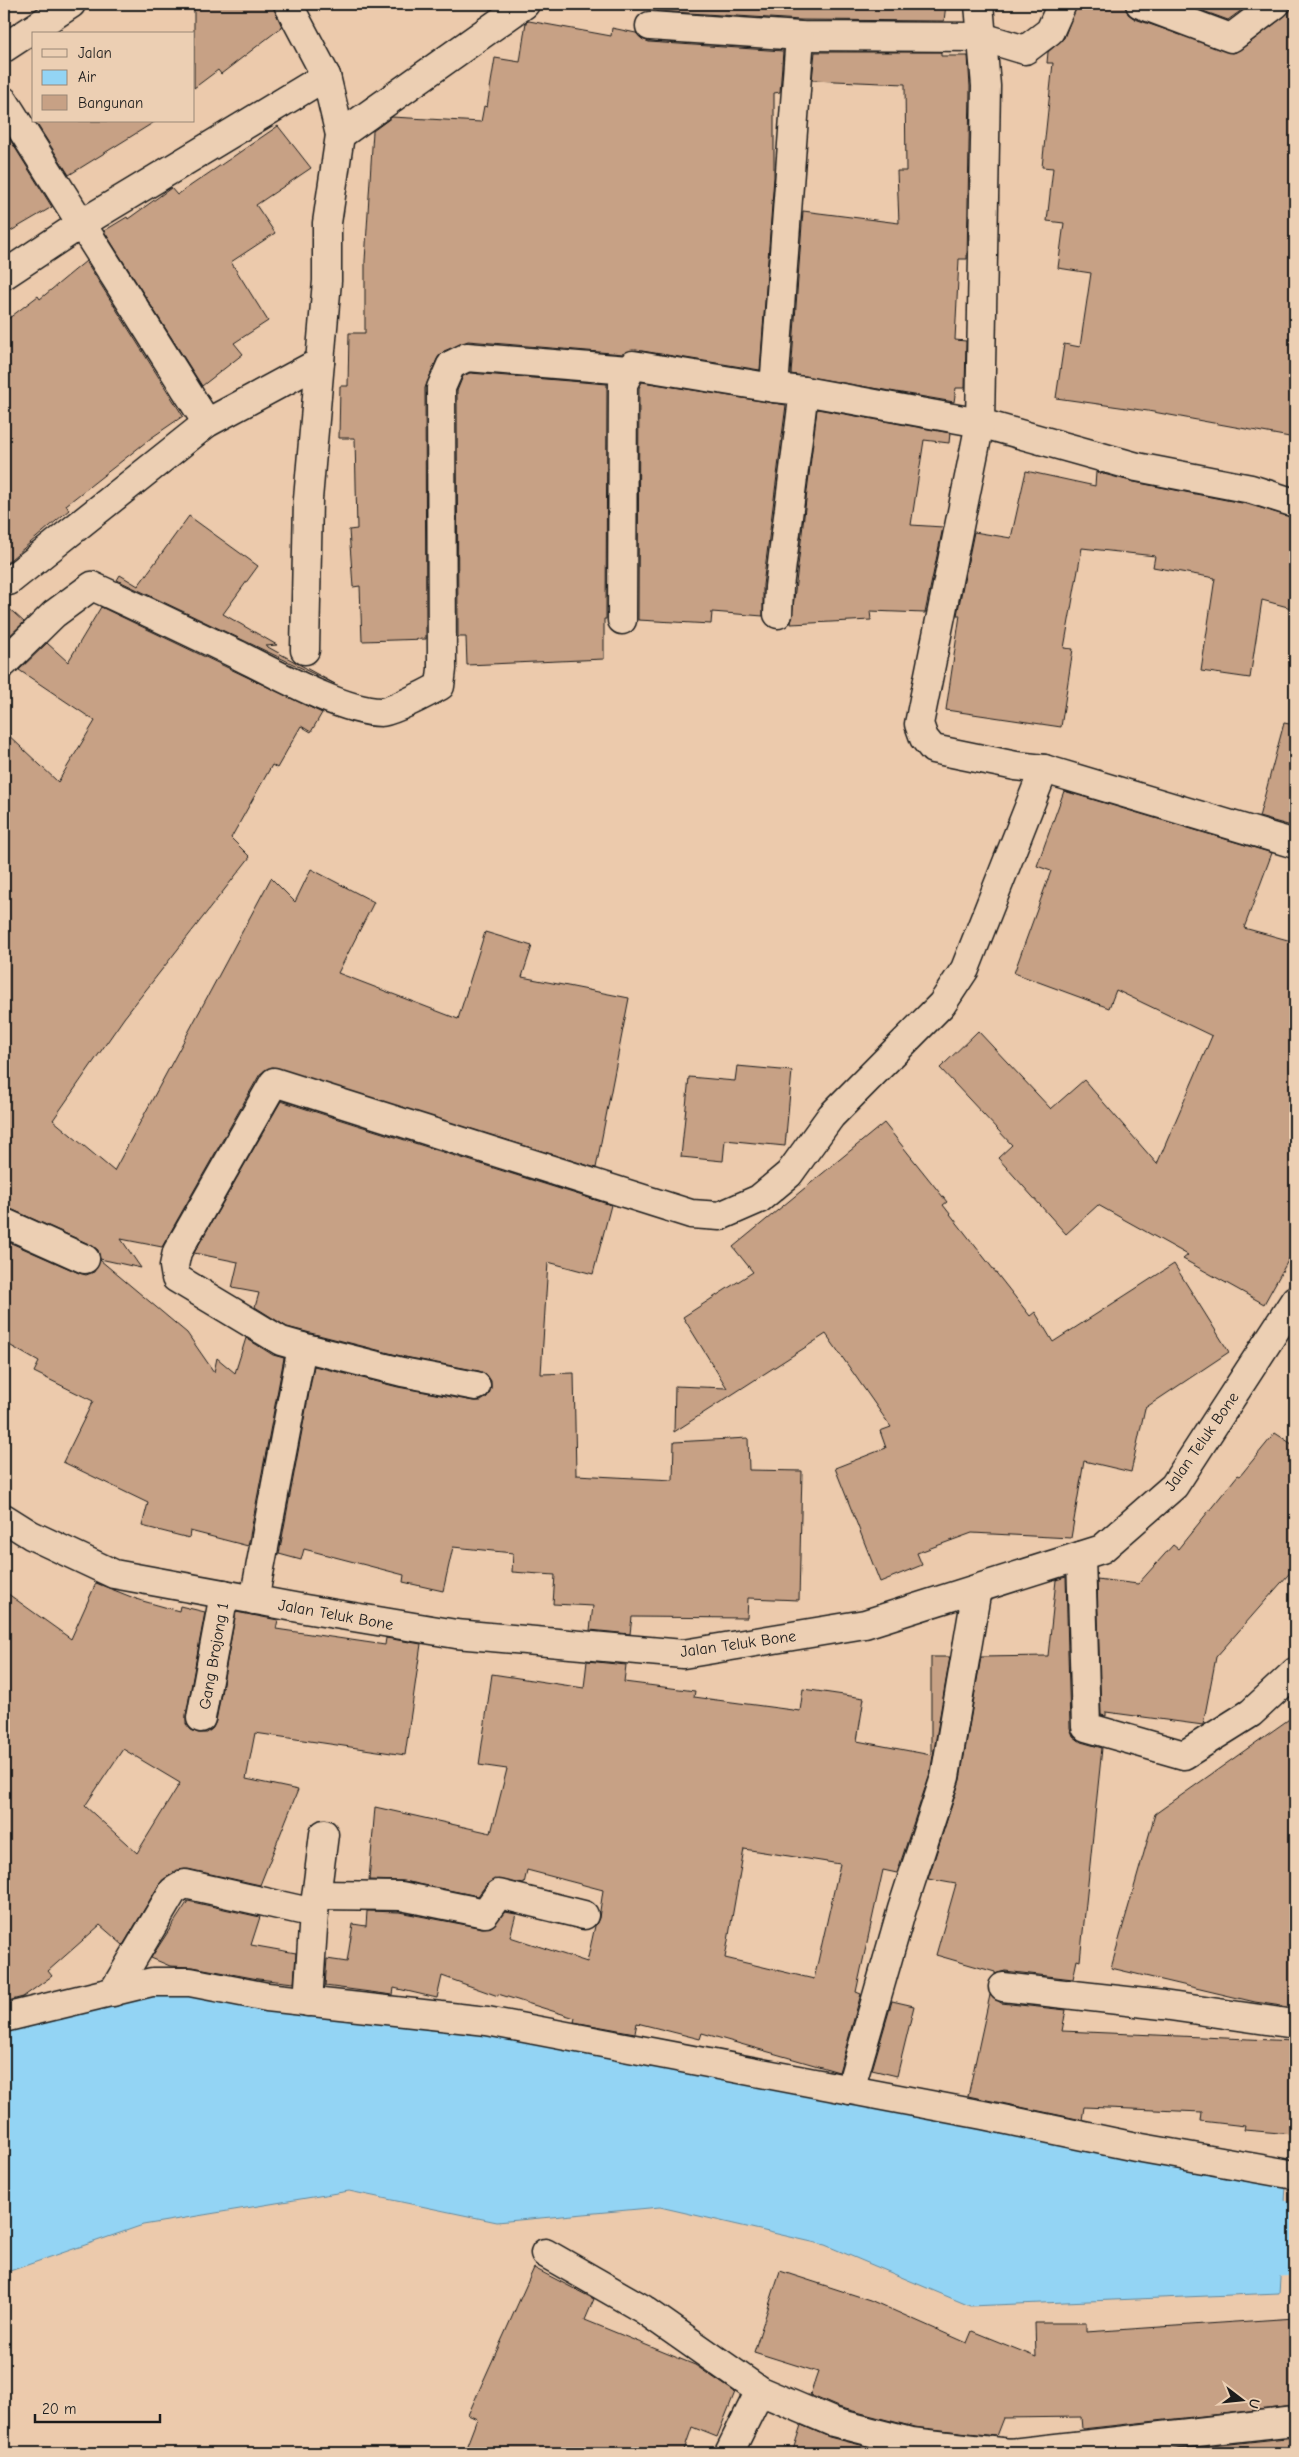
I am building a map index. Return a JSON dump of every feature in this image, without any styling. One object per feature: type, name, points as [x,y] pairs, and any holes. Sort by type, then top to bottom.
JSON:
[{"type":"street","points":[[4,48],[71,4]]},
{"type":"street","points":[[288,4],[326,76],[340,135],[327,223],[327,281],[308,499],[305,650]]},
{"type":"street","points":[[340,135],[526,4]]},
{"type":"street","points":[[979,4],[986,86],[980,423],[920,724],[924,738],[933,749],[1016,766],[1044,769],[1295,844]]},
{"type":"street","points":[[650,26],[800,36],[982,37],[1024,50],[1050,31],[1062,4]]},
{"type":"street","points":[[1140,4],[1231,38],[1276,4]]},
{"type":"street","points":[[774,388],[800,36]]},
{"type":"street","points":[[4,275],[81,224],[326,76]]},
{"type":"street","points":[[4,101],[207,423]]},
{"type":"street","points":[[4,662],[54,614],[92,586],[163,618],[289,680],[353,707],[382,712],[429,692],[440,686],[442,669],[441,388],[451,365],[467,357],[628,370]]},
{"type":"street","points":[[4,581],[9,581],[207,423],[320,362]]},
{"type":"street","points":[[622,620],[624,384],[628,370],[633,365],[774,388],[804,391],[980,423],[1137,467],[1251,489],[1295,503]]},
{"type":"street","points":[[778,614],[779,587],[804,391]]},
{"type":"street","points":[[476,1386],[410,1374],[282,1341],[176,1278],[174,1266],[177,1252],[274,1082],[683,1211],[720,1216],[759,1199],[789,1174],[831,1116],[942,1004],[965,969],[1044,769]]},
{"type":"street","points":[[4,1229],[7,1224],[86,1259]]},
{"type":"street","name":"Jalan Teluk Bone","points":[[4,1518],[31,1535],[114,1574],[456,1634],[683,1654],[865,1624],[1082,1556],[1102,1548],[1174,1486],[1295,1300]]},
{"type":"street","points":[[254,1600],[302,1347]]},
{"type":"street","points":[[1082,1556],[1086,1727],[1184,1755],[1250,1713],[1295,1672]]},
{"type":"street","points":[[850,2090],[902,1909],[945,1778],[976,1589]]},
{"type":"street","name":"Gang Brojong 1","points":[[201,1718],[224,1594]]},
{"type":"street","points":[[308,2002],[324,1834]]},
{"type":"street","points":[[113,1992],[173,1891],[185,1884],[316,1904],[401,1896],[485,1913],[499,1894],[584,1915]]},
{"type":"street","points":[[4,2018],[152,1982],[190,1982],[267,1998],[487,2021],[1146,2149],[1295,2175]]},
{"type":"street","points":[[1003,1987],[1163,2005],[1295,2024]]},
{"type":"street","points":[[544,2253],[643,2308],[760,2391],[833,2422],[911,2442],[1010,2453],[1107,2447],[1295,2421]]},
{"type":"street","points":[[729,2453],[760,2391]]},
{"type":"water","points":[[158,1984],[350,2008],[522,2042],[989,2122],[1286,2186],[1279,2293],[970,2306],[825,2245],[660,2207],[497,2222],[349,2191],[143,2225],[4,2273],[4,2025]]},
{"type":"building","points":[[194,4],[272,4],[282,27],[221,74],[218,70],[195,87]]},
{"type":"building","points":[[658,4],[946,4],[944,21],[801,20],[657,11]]},
{"type":"building","points":[[1077,4],[1125,4],[1128,14],[1135,19],[1233,53],[1240,50],[1285,16],[1290,11],[1291,4],[1295,4],[1295,438],[1148,411],[1056,398],[1064,344],[1080,347],[1091,273],[1058,268],[1064,223],[1047,221],[1053,168],[1042,167],[1053,63],[1047,63],[1048,52],[1064,38]]},
{"type":"building","points":[[1184,4],[1250,4],[1228,20]]},
{"type":"building","points":[[526,22],[611,36],[612,28],[636,33],[642,39],[649,42],[783,51],[780,92],[774,93],[774,177],[760,370],[636,350],[623,354],[468,341],[444,351],[437,359],[425,388],[426,639],[362,641],[360,586],[353,587],[349,530],[357,529],[355,438],[339,438],[340,386],[348,386],[349,333],[365,333],[365,261],[373,131],[392,117],[481,122],[484,106],[487,107],[495,58],[520,62]]},
{"type":"building","points":[[815,52],[941,52],[941,56],[968,56],[970,87],[967,259],[959,259],[955,340],[966,341],[965,388],[956,388],[954,402],[791,374],[803,211],[899,223],[897,171],[906,171],[905,84],[812,80]]},
{"type":"building","points":[[36,122],[154,122],[69,175]]},
{"type":"building","points":[[278,126],[311,168],[256,205],[275,233],[231,262],[268,321],[234,343],[243,354],[202,386],[104,231],[127,217],[128,219],[171,188],[177,195]]},
{"type":"building","points":[[4,130],[52,207],[4,235]]},
{"type":"building","points":[[86,261],[183,416],[151,438],[66,505],[69,510],[4,565],[4,322],[38,296],[40,299]]},
{"type":"building","points":[[470,373],[607,384],[606,619],[604,619],[604,659],[467,665],[466,637],[458,637],[457,391],[463,376]]},
{"type":"building","points":[[642,382],[786,405],[763,585],[763,616],[712,612],[711,624],[638,620],[639,388]]},
{"type":"building","points":[[817,409],[950,433],[949,443],[924,440],[911,525],[943,527],[925,613],[870,611],[871,620],[791,624]]},
{"type":"building","points":[[1026,471],[1095,486],[1096,472],[1134,482],[1247,504],[1295,518],[1295,609],[1262,600],[1250,678],[1201,671],[1215,578],[1153,567],[1155,556],[1082,548],[1064,648],[1073,649],[1061,727],[946,710],[960,615],[957,615],[974,532],[1011,538]]},
{"type":"building","points":[[189,516],[258,566],[223,614],[277,645],[266,646],[335,684],[117,580],[120,575],[138,586]]},
{"type":"building","points":[[4,604],[24,622],[4,641]]},
{"type":"building","points":[[101,607],[322,713],[311,732],[301,726],[277,768],[272,765],[231,838],[250,857],[124,1018],[53,1120],[114,1171],[271,878],[295,902],[311,869],[374,902],[338,973],[458,1019],[485,932],[532,946],[522,977],[629,998],[596,1168],[272,1067],[260,1074],[162,1247],[121,1239],[141,1268],[100,1259],[98,1250],[91,1245],[13,1210],[4,1209],[4,731],[58,782],[95,721],[19,670],[47,643],[68,662]]},
{"type":"building","points":[[1284,723],[1295,725],[1295,827],[1259,817]]},
{"type":"building","points":[[1064,791],[1272,853],[1244,928],[1295,942],[1295,1248],[1264,1304],[1183,1259],[1188,1255],[1098,1205],[1066,1234],[998,1158],[1012,1145],[940,1068],[978,1031],[1051,1109],[1084,1080],[1157,1164],[1212,1036],[1116,990],[1109,1008],[1014,973],[1051,871],[1037,866]]},
{"type":"building","points":[[737,1066],[792,1071],[785,1146],[725,1140],[723,1161],[681,1157],[689,1077],[735,1081]]},
{"type":"building","points":[[281,1101],[611,1205],[593,1274],[548,1262],[541,1374],[574,1373],[576,1475],[673,1480],[674,1442],[748,1438],[749,1470],[802,1471],[799,1600],[748,1598],[747,1618],[632,1617],[630,1634],[590,1630],[593,1606],[553,1604],[555,1575],[512,1572],[513,1553],[453,1547],[443,1591],[403,1582],[404,1575],[304,1549],[301,1560],[279,1554],[314,1366],[398,1387],[473,1401],[481,1401],[487,1397],[491,1388],[491,1381],[487,1375],[479,1371],[405,1357],[287,1327],[255,1307],[259,1293],[232,1288],[238,1262],[194,1253]]},
{"type":"building","points":[[884,1123],[947,1202],[943,1205],[1030,1316],[1035,1312],[1053,1342],[1174,1264],[1229,1352],[1145,1408],[1131,1472],[1084,1461],[1071,1538],[972,1533],[917,1553],[922,1565],[880,1582],[835,1468],[886,1448],[880,1431],[891,1427],[826,1334],[674,1432],[675,1386],[727,1388],[683,1317],[753,1272],[733,1247]]},
{"type":"building","points":[[11,1243],[86,1275],[94,1272],[100,1260],[187,1333],[214,1372],[217,1358],[235,1373],[246,1338],[273,1355],[284,1358],[248,1546],[190,1531],[189,1538],[142,1526],[148,1503],[63,1462],[93,1401],[34,1372],[39,1362],[4,1342],[4,1245]]},
{"type":"building","points":[[1275,1433],[1295,1446],[1295,1567],[1216,1657],[1203,1725],[1106,1712],[1106,1716],[1101,1715],[1097,1579],[1138,1584],[1173,1545],[1178,1549]]},
{"type":"building","points":[[1066,1577],[1070,1728],[1073,1736],[1081,1742],[1102,1748],[1080,1961],[1077,1960],[1073,1979],[1005,1971],[995,1974],[995,1972],[936,1955],[956,1884],[928,1879],[960,1780],[981,1657],[1048,1656],[1056,1580]]},
{"type":"building","points":[[96,1583],[139,1600],[179,1611],[180,1606],[205,1612],[186,1715],[186,1724],[191,1730],[198,1733],[207,1733],[213,1728],[216,1721],[236,1612],[278,1620],[276,1629],[385,1645],[386,1638],[421,1644],[405,1755],[255,1733],[246,1779],[298,1790],[260,1885],[188,1869],[177,1870],[160,1883],[123,1945],[100,1925],[48,1971],[52,1976],[23,1997],[4,2002],[4,1591],[71,1639]],"holes":[[[123,1749],[180,1783],[137,1853],[85,1806]]]},
{"type":"building","points":[[931,1657],[950,1657],[930,1773],[897,1873],[883,1870],[856,1992],[861,1994],[839,2072],[702,2033],[700,2039],[637,2023],[635,2033],[574,2022],[575,2018],[498,1994],[498,1996],[442,1976],[437,1998],[394,1988],[393,1995],[325,1986],[327,1959],[347,1962],[353,1924],[366,1926],[367,1911],[399,1912],[482,1928],[491,1927],[505,1912],[516,1914],[510,1937],[587,1962],[595,1926],[599,1918],[603,1890],[527,1870],[524,1884],[494,1879],[486,1885],[478,1896],[404,1881],[369,1880],[375,1807],[491,1833],[507,1769],[479,1765],[492,1674],[584,1688],[587,1661],[626,1665],[624,1682],[695,1691],[694,1697],[800,1711],[803,1689],[864,1698],[857,1741],[931,1755]],"holes":[[[744,1849],[840,1864],[814,1979],[725,1958]]]},
{"type":"building","points":[[1295,1715],[1295,2008],[1255,2002],[1111,1968],[1155,1814]]},
{"type":"building","points":[[188,1901],[260,1917],[251,1945],[296,1953],[294,1983],[258,1979],[193,1967],[170,1966],[151,1958]]},
{"type":"building","points":[[990,1995],[1001,2003],[1066,2010],[1062,2031],[1295,2041],[1295,2127],[1292,2127],[1292,2134],[1244,2130],[1245,2126],[1201,2121],[1202,2112],[1084,2107],[1082,2120],[968,2096]]},
{"type":"building","points":[[892,2001],[914,2006],[897,2076],[872,2070]]},
{"type":"building","points":[[534,2268],[594,2299],[585,2320],[695,2365],[735,2392],[717,2437],[692,2427],[683,2453],[464,2453],[477,2419],[468,2415]]},
{"type":"building","points":[[780,2271],[870,2300],[967,2343],[972,2331],[1036,2357],[1035,2323],[1086,2323],[1086,2332],[1295,2318],[1295,2406],[1082,2429],[1081,2417],[1003,2418],[996,2436],[914,2427],[838,2407],[810,2395],[818,2372],[754,2352]]},
{"type":"building","points":[[801,2425],[829,2437],[892,2453],[792,2453]]},
{"type":"building","points":[[1295,2437],[1295,2453],[1148,2453]]},
{"type":"waterway","points":[[1282,2239],[1295,2237]]}]
